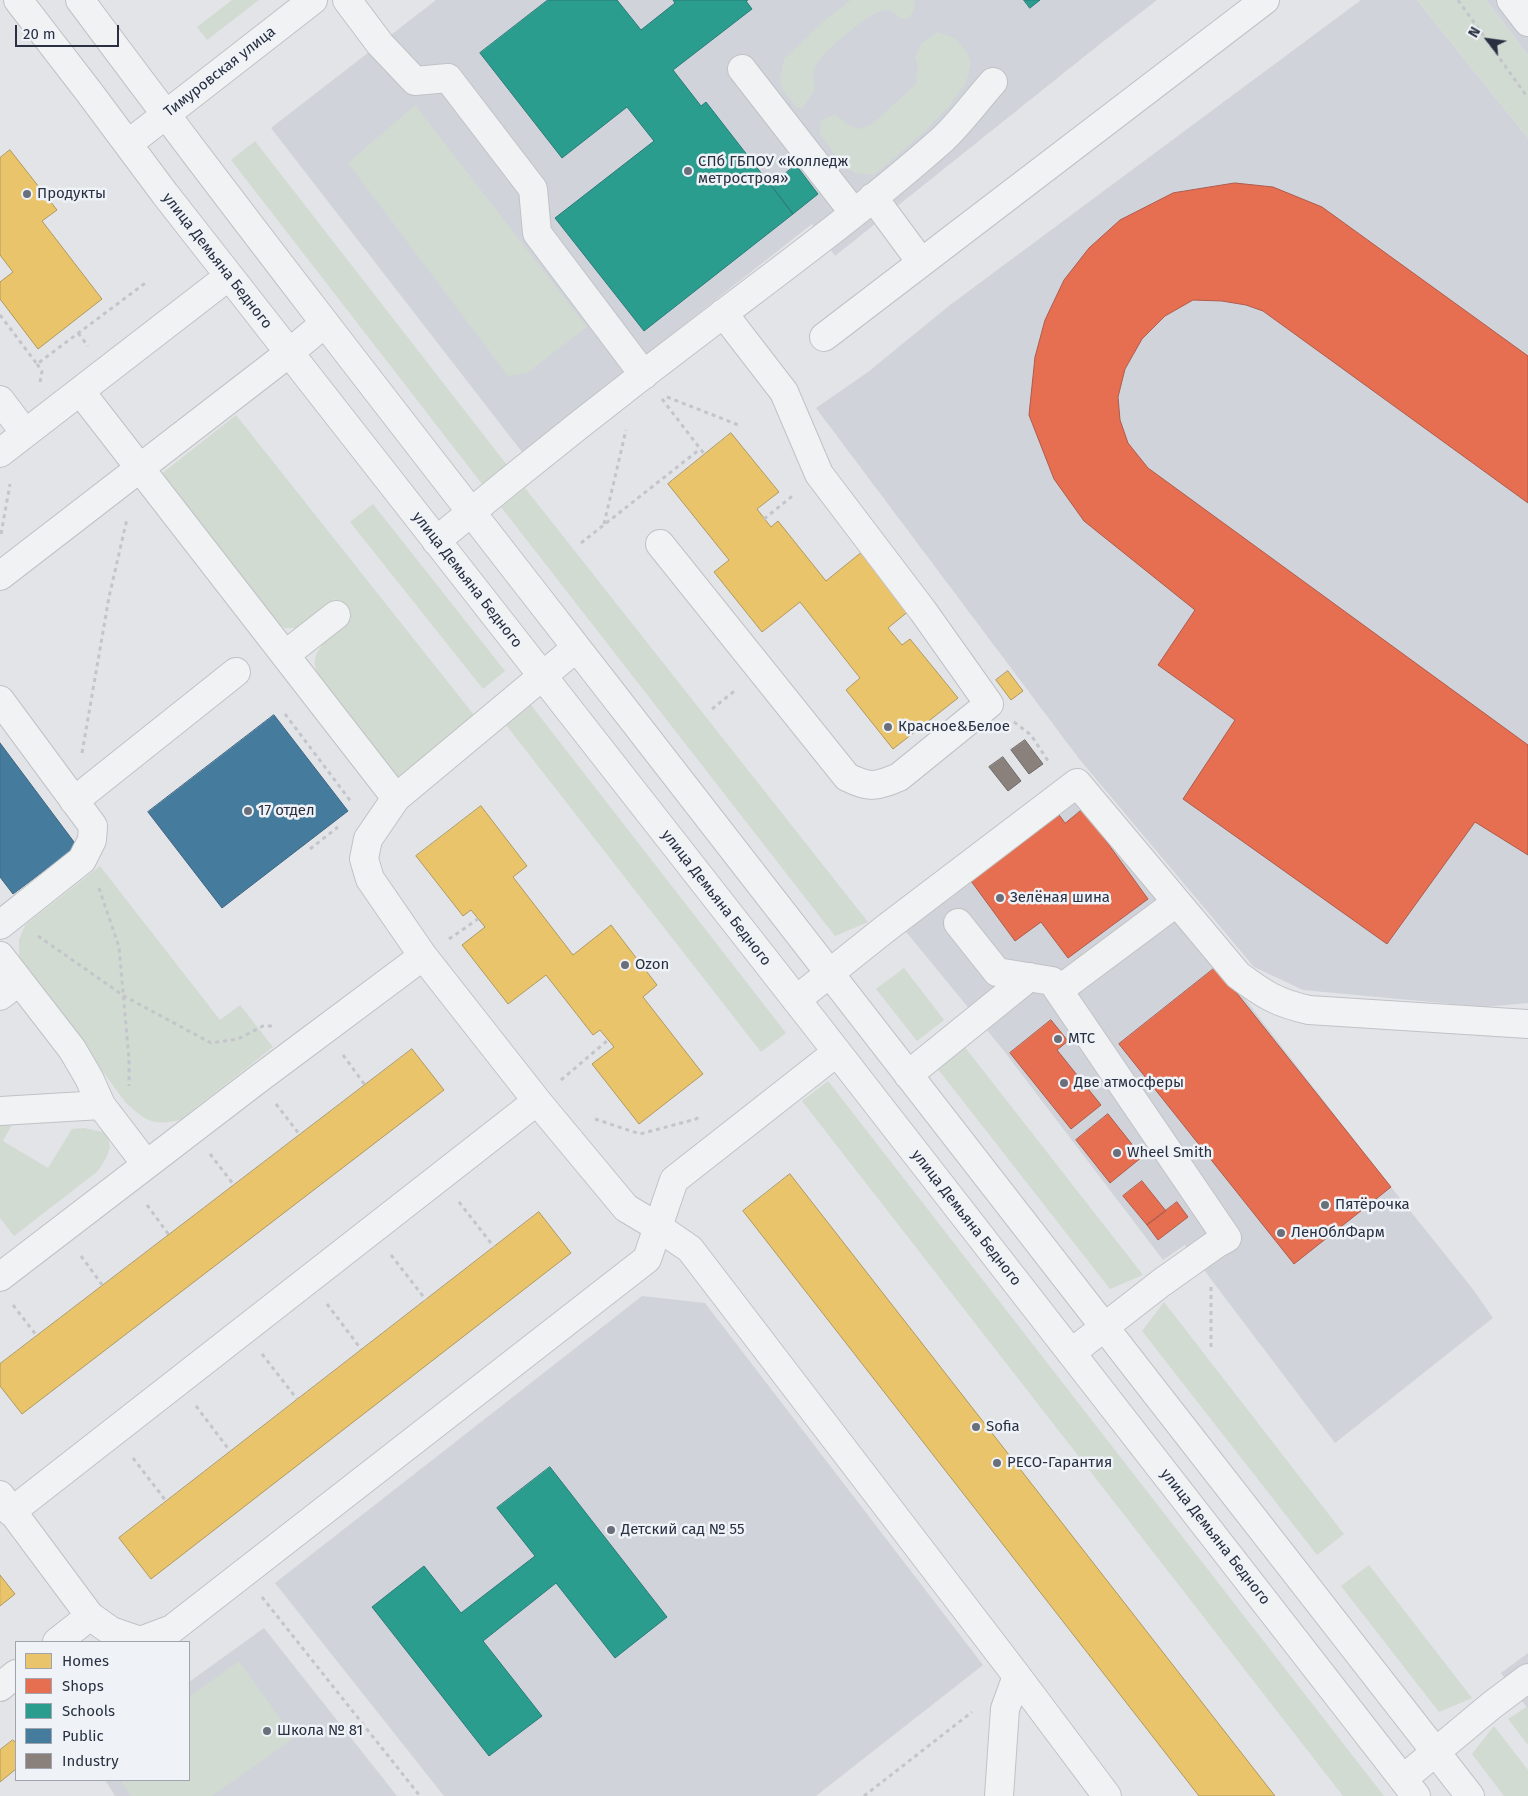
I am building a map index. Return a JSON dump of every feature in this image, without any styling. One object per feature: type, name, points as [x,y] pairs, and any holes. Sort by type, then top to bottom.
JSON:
[{"type":"street","name":"улица Демьяна Бедного","points":[[18,0],[229,276],[1409,1787]]},
{"type":"street","points":[[80,0],[324,324],[1470,1796]]},
{"type":"street","name":"Тимуровская улица","points":[[128,144],[313,0]]},
{"type":"street","points":[[347,0],[380,44],[416,81],[448,78],[533,189],[537,233],[644,375]]},
{"type":"street","points":[[824,337],[1265,0]]},
{"type":"street","points":[[1511,0],[1528,22]]},
{"type":"street","points":[[742,69],[864,205],[922,262]]},
{"type":"street","points":[[436,540],[522,469],[864,205],[944,137],[993,82]]},
{"type":"street","points":[[0,453],[229,276]]},
{"type":"street","points":[[660,544],[847,777],[863,785],[882,784],[899,777],[989,704],[923,611],[819,474],[784,392],[723,313]]},
{"type":"street","points":[[0,576],[324,324]]},
{"type":"street","points":[[80,391],[396,798]]},
{"type":"street","points":[[0,400],[25,433]]},
{"type":"street","points":[[285,655],[336,615]]},
{"type":"street","points":[[576,648],[396,798],[368,839],[364,859],[370,880],[423,956],[537,1101],[626,1208],[690,1249],[1107,1796]]},
{"type":"street","points":[[74,801],[236,672]]},
{"type":"street","points":[[0,700],[93,826],[92,840],[82,860],[6,920]]},
{"type":"street","points":[[796,1000],[885,928],[1077,783],[1238,975],[1259,991],[1284,1004],[1309,1010],[1528,1024]]},
{"type":"street","points":[[1059,990],[1177,902]]},
{"type":"street","points":[[958,923],[997,972],[1052,981],[1227,1238],[1216,1244],[1071,1353]]},
{"type":"street","points":[[0,956],[10,988],[72,1049],[89,1078],[101,1105],[146,1164]]},
{"type":"street","points":[[0,1277],[146,1164],[423,956]]},
{"type":"street","points":[[908,1075],[1030,977]]},
{"type":"street","points":[[537,1101],[113,1432],[5,1503],[90,1616],[111,1631],[140,1641],[172,1629],[647,1259],[674,1180],[836,1052]]},
{"type":"street","points":[[0,1111],[101,1105]]},
{"type":"street","points":[[58,1641],[90,1616]]},
{"type":"street","points":[[0,1686],[15,1675]]},
{"type":"street","points":[[999,1796],[1005,1709],[1017,1676]]},
{"type":"street","points":[[1409,1787],[1436,1752],[1492,1704],[1528,1678]]},
{"type":"path","points":[[1458,0],[1528,98]]},
{"type":"path","points":[[0,315],[37,364],[148,281]]},
{"type":"path","points":[[704,455],[657,393],[740,426]]},
{"type":"path","points":[[604,525],[626,428]]},
{"type":"path","points":[[0,541],[7,493],[25,433]]},
{"type":"path","points":[[581,543],[700,449]]},
{"type":"path","points":[[764,519],[819,474]]},
{"type":"path","points":[[74,801],[109,597],[128,514]]},
{"type":"path","points":[[989,704],[1030,735],[1068,789]]},
{"type":"path","points":[[285,714],[352,803]]},
{"type":"path","points":[[310,849],[340,825]]},
{"type":"path","points":[[82,860],[97,882],[119,946],[129,1087]]},
{"type":"path","points":[[6,920],[41,938],[124,996],[211,1042],[238,1039],[263,1026],[285,1025],[307,1043]]},
{"type":"path","points":[[537,1101],[608,1040]]},
{"type":"path","points":[[258,1080],[300,1135]]},
{"type":"path","points":[[593,1119],[640,1134],[696,1119],[703,1114]]},
{"type":"path","points":[[192,1130],[234,1185]]},
{"type":"path","points":[[440,1176],[494,1247]]},
{"type":"path","points":[[61,1230],[103,1286]]},
{"type":"path","points":[[372,1230],[426,1300]]},
{"type":"path","points":[[1211,1349],[1210,1289],[1216,1244]]},
{"type":"path","points":[[308,1280],[361,1350]]},
{"type":"path","points":[[11,1302],[37,1336]]},
{"type":"path","points":[[244,1330],[297,1399]]},
{"type":"path","points":[[177,1382],[230,1451]]},
{"type":"path","points":[[113,1432],[166,1501]]},
{"type":"path","points":[[244,1573],[420,1796]]},
{"type":"path","points":[[864,1796],[979,1706]]},
{"type":"shaded area","points":[[232,0],[259,0],[207,40],[197,27]]},
{"type":"shaded area","points":[[436,0],[1157,0],[835,256],[812,224],[522,452],[271,128]]},
{"type":"shaded area","points":[[851,0],[915,0],[914,11],[908,19],[901,18],[889,10],[877,12],[838,41],[815,66],[813,76],[815,89],[803,108],[796,107],[783,90],[780,80],[784,59],[825,20]]},
{"type":"shaded area","points":[[1361,0],[1417,0],[1528,138],[1528,1003],[1485,1007],[1303,990],[1254,967],[1080,760],[816,408],[868,372],[950,305]]},
{"type":"shaded area","points":[[1417,0],[1486,0],[1528,55],[1528,138]]},
{"type":"shaded area","points":[[1486,0],[1528,0],[1528,55]]},
{"type":"shaded area","points":[[937,32],[955,38],[968,54],[971,63],[966,83],[949,106],[924,132],[874,175],[855,173],[842,165],[820,134],[821,121],[836,115],[847,124],[858,129],[871,125],[916,84],[918,67],[915,57],[921,44]]},
{"type":"shaded area","points":[[415,105],[587,327],[527,373],[508,376],[348,163]]},
{"type":"shaded area","points":[[255,141],[507,465],[482,484],[231,160]]},
{"type":"shaded area","points":[[236,415],[478,720],[401,781],[319,677],[316,670],[315,658],[322,645],[333,633],[351,619],[335,599],[297,628],[285,628],[275,622],[160,475]]},
{"type":"shaded area","points":[[525,488],[868,922],[835,936],[501,507]]},
{"type":"shaded area","points":[[373,504],[505,671],[483,689],[350,522]]},
{"type":"shaded area","points":[[531,705],[786,1033],[761,1052],[506,725]]},
{"type":"shaded area","points":[[1081,796],[1183,916],[1258,1016],[1472,1288],[1493,1318],[1335,1443],[1185,1245],[1163,1260],[1004,1051],[902,927]]},
{"type":"shaded area","points":[[100,866],[220,1020],[240,1005],[273,1047],[180,1120],[156,1122],[145,1118],[126,1103],[19,959],[19,940],[25,925]]},
{"type":"shaded area","points":[[904,968],[944,1020],[917,1041],[876,989]]},
{"type":"shaded area","points":[[964,1046],[1143,1275],[1110,1289],[937,1068]]},
{"type":"shaded area","points":[[828,1081],[1384,1796],[1343,1796],[802,1101]]},
{"type":"shaded area","points":[[15,1119],[3,1141],[48,1168],[72,1129],[84,1128],[103,1132],[108,1137],[110,1148],[98,1171],[14,1236],[0,1218],[0,1120]]},
{"type":"shaded area","name":"Детский сад № 55","points":[[642,1296],[705,1303],[983,1665],[816,1796],[444,1796],[275,1583]]},
{"type":"shaded area","points":[[1164,1302],[1344,1534],[1317,1555],[1142,1331]]},
{"type":"shaded area","points":[[1369,1565],[1472,1698],[1439,1712],[1341,1586]]},
{"type":"shaded area","name":"Школа № 81","points":[[264,1628],[397,1796],[115,1796],[106,1781],[190,1781],[190,1681]]},
{"type":"shaded area","points":[[1528,1653],[1528,1709],[1501,1673]]},
{"type":"shaded area","points":[[239,1661],[294,1738],[212,1796],[131,1796],[121,1781],[190,1781],[190,1696]]},
{"type":"shaded area","points":[[1528,1706],[1528,1745],[1508,1719]]},
{"type":"shaded area","points":[[1494,1726],[1528,1770],[1528,1796],[1504,1796],[1472,1754]]},
{"type":"building: Homes","points":[[10,150],[57,210],[42,221],[102,299],[38,349],[0,299],[0,282],[13,272],[0,255],[0,158]]},
{"type":"building: Homes","points":[[731,433],[779,492],[757,509],[771,527],[778,521],[826,581],[863,551],[910,610],[888,628],[902,645],[910,639],[958,698],[893,749],[846,690],[860,678],[800,602],[762,632],[714,572],[729,560],[668,484]]},
{"type":"building: Homes","points":[[1008,671],[1023,691],[1011,700],[996,680]]},
{"type":"building: Homes","points":[[481,806],[527,866],[513,877],[573,955],[611,925],[657,985],[643,997],[703,1074],[639,1124],[592,1064],[614,1047],[600,1030],[593,1035],[546,975],[508,1004],[462,945],[485,927],[471,910],[463,916],[416,856]]},
{"type":"building: Homes","points":[[412,1049],[444,1090],[22,1414],[0,1386],[0,1364]]},
{"type":"building: Homes","points":[[790,1174],[1275,1796],[1199,1796],[743,1211]]},
{"type":"building: Homes","points":[[539,1212],[571,1253],[151,1579],[119,1538]]},
{"type":"building: Homes","points":[[0,1575],[15,1594],[0,1606]]},
{"type":"building: Homes","points":[[13,1740],[15,1742],[15,1770],[0,1782],[0,1750]]},
{"type":"building: Shops","points":[[1235,183],[1273,187],[1322,207],[1528,356],[1528,503],[1263,311],[1246,305],[1222,301],[1193,300],[1165,316],[1142,339],[1125,369],[1118,397],[1120,420],[1128,443],[1148,468],[1528,745],[1528,855],[1475,822],[1387,944],[1183,799],[1235,720],[1158,665],[1195,610],[1084,521],[1054,479],[1029,415],[1035,357],[1045,320],[1064,280],[1089,248],[1120,220],[1173,193]]},
{"type":"building: Shops","points":[[1083,809],[1148,899],[1068,958],[1041,922],[1015,941],[971,881],[1059,815],[1065,823]]},
{"type":"building: Shops","points":[[1216,967],[1391,1187],[1294,1264],[1119,1044]]},
{"type":"building: Shops","points":[[1051,1020],[1068,1041],[1057,1050],[1101,1105],[1071,1129],[1010,1053]]},
{"type":"building: Shops","points":[[1108,1114],[1142,1157],[1110,1183],[1076,1140]]},
{"type":"building: Shops","points":[[1142,1181],[1166,1211],[1147,1225],[1123,1196]]},
{"type":"building: Shops","points":[[1177,1202],[1188,1217],[1158,1240],[1147,1225]]},
{"type":"building: Schools","name":"СПб ГБПОУ «Колледж метростроя»","points":[[548,0],[617,0],[641,30],[675,3],[673,0],[748,0],[746,1],[752,9],[673,70],[701,106],[706,102],[793,214],[644,331],[555,218],[654,141],[627,107],[562,158],[480,53]]},
{"type":"building: Schools","points":[[1024,0],[1040,0],[1030,8]]},
{"type":"building: Schools","points":[[796,165],[818,194],[793,214],[771,185]]},
{"type":"building: Schools","points":[[550,1467],[667,1617],[615,1658],[556,1583],[483,1641],[542,1716],[489,1756],[372,1607],[424,1566],[461,1613],[535,1556],[497,1508]]},
{"type":"building: Public","name":"17 отдел","points":[[274,715],[348,811],[222,908],[148,812]]},
{"type":"building: Public","points":[[0,743],[77,846],[13,894],[0,877]]},
{"type":"building: Industry","points":[[1025,740],[1043,764],[1029,774],[1011,750]]},
{"type":"building: Industry","points":[[1003,757],[1021,781],[1008,791],[989,767]]},
{"type":"place","name":"СПб ГБПОУ «Колледж метростроя»","points":[[688,171]]},
{"type":"place","name":"Продукты","points":[[27,194]]},
{"type":"place","name":"Красное&Белое","points":[[888,727]]},
{"type":"place","name":"17 отдел","points":[[248,811]]},
{"type":"place","name":"Зелёная шина","points":[[1000,898]]},
{"type":"place","name":"Ozon","points":[[625,965]]},
{"type":"place","name":"МТС","points":[[1058,1039]]},
{"type":"place","name":"Две атмосферы","points":[[1064,1083]]},
{"type":"place","name":"Wheel Smith","points":[[1117,1153]]},
{"type":"place","name":"Пятёрочка","points":[[1325,1205]]},
{"type":"place","name":"ЛенОблФарм","points":[[1281,1233]]},
{"type":"place","name":"Sofia","points":[[976,1427]]},
{"type":"place","name":"РЕСО-Гарантия","points":[[997,1463]]},
{"type":"place","name":"Детский сад № 55","points":[[611,1530]]},
{"type":"place","name":"Школа № 81","points":[[267,1731]]}]
